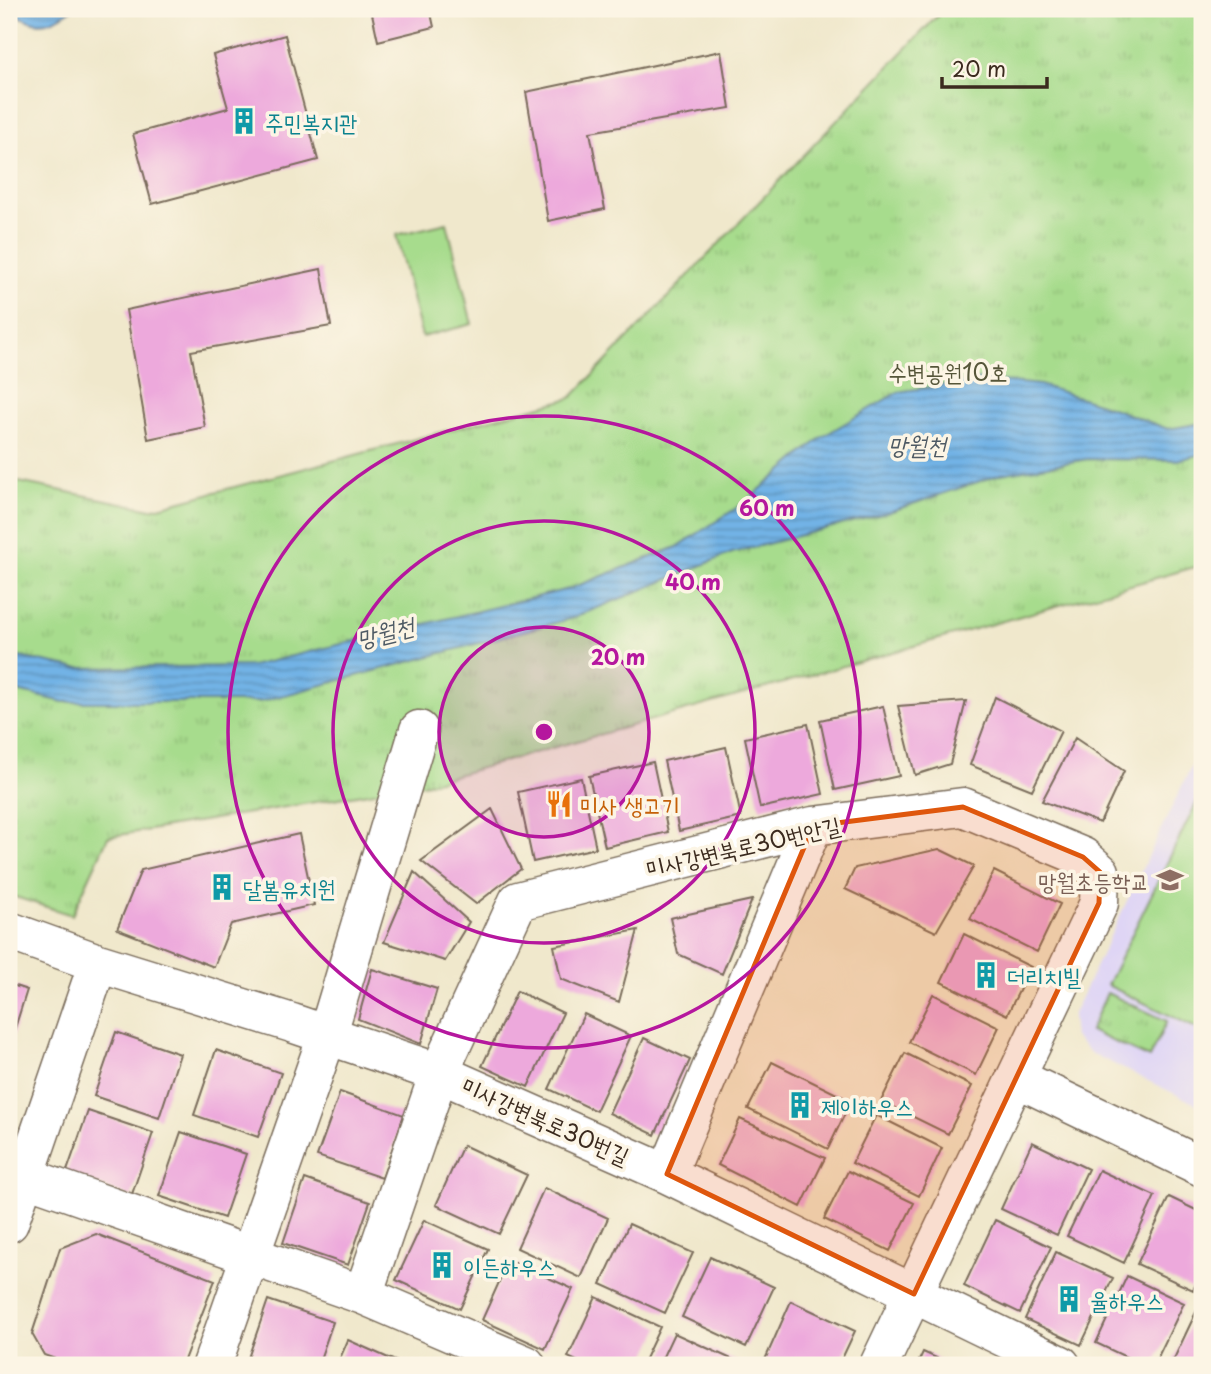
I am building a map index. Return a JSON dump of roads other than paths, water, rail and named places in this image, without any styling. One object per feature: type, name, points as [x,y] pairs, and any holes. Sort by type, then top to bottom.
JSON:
[{"type":"street","points":[[212,1365],[248,1255],[327,1035],[419,730]]},
{"type":"street","name":"미사강변북로30번안길","points":[[439,1073],[518,901],[813,826],[963,807],[1083,857],[1100,872],[1099,903],[879,1365]]},
{"type":"street","points":[[667,1174],[813,826]]},
{"type":"street","name":"미사강변북로30번길","points":[[9,931],[439,1073],[667,1174],[1061,1365]]},
{"type":"street","points":[[9,1223],[16,1174],[98,962]]},
{"type":"street","points":[[363,1295],[439,1073]]},
{"type":"street","points":[[1017,1078],[1202,1167]]},
{"type":"street","points":[[16,1174],[363,1295],[527,1365]]},
{"type":"water","points":[[9,9],[72,9],[55,20],[40,23],[25,19]]},
{"type":"water","name":"망월천","points":[[980,379],[1040,385],[1168,429],[1202,423],[1202,454],[1178,460],[1088,459],[1001,474],[886,513],[732,553],[573,618],[259,702],[63,702],[9,689],[9,655],[75,668],[251,666],[569,589],[677,547],[744,503],[822,437],[898,392]]},
{"type":"place","name":"주민복지관","points":[[244,121]]},
{"type":"place","name":"미사 생고기","points":[[559,804]]},
{"type":"place","name":"망월초등학교","points":[[1170,880]]},
{"type":"place","name":"달봄유치원","points":[[222,887]]},
{"type":"place","name":"더리치빌","points":[[986,975]]},
{"type":"place","name":"제이하우스","points":[[800,1105]]},
{"type":"place","name":"이든하우스","points":[[442,1265]]},
{"type":"place","name":"율하우스","points":[[1069,1299]]},
{"type":"park label","name":"수변공원10호","points":[[948,371]]}]
